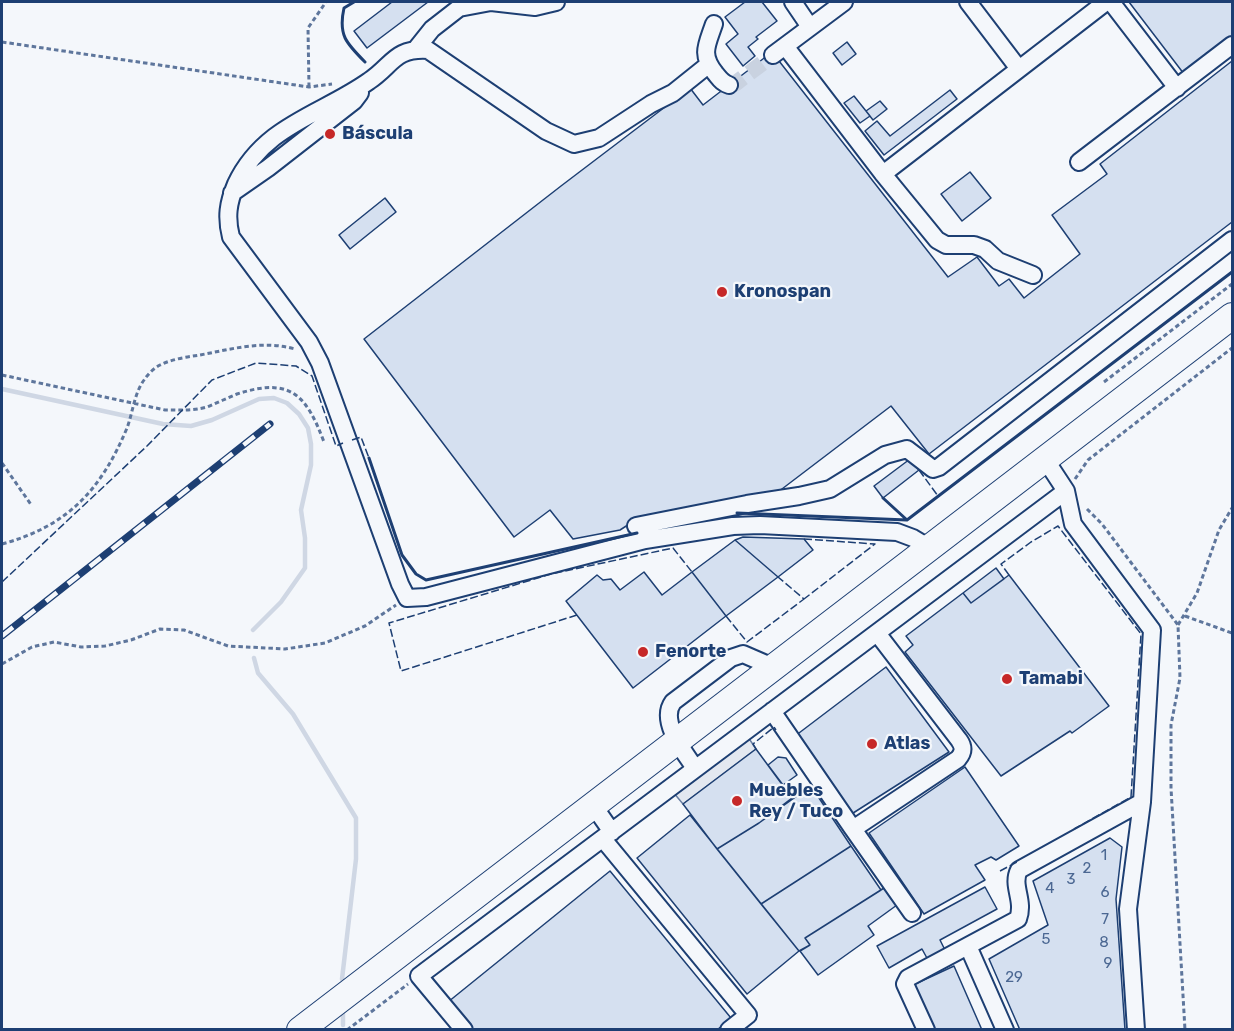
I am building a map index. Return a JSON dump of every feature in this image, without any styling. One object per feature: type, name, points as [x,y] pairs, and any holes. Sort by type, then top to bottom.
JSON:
[{"type":"highway","points":[[300,1029],[1233,316]]},
{"type":"street","points":[[416,49],[432,29],[459,8],[491,2],[535,7],[555,2]]},
{"type":"street","points":[[793,2],[810,27]]},
{"type":"street","points":[[844,2],[779,50],[937,240],[946,245],[974,245],[985,249],[998,261],[1033,275]]},
{"type":"street","points":[[968,2],[1019,69]]},
{"type":"street","points":[[883,174],[1108,2],[1177,88]]},
{"type":"street","points":[[714,24],[705,56],[708,65],[723,83],[729,85]]},
{"type":"street","points":[[1080,162],[1233,45]]},
{"type":"street","points":[[708,65],[672,93],[599,138],[574,144],[546,131],[428,50],[411,49],[394,59],[370,81],[294,122],[253,156],[229,201],[227,222],[231,237],[309,342],[320,363],[347,442],[407,598],[426,597],[645,540],[733,526],[760,525],[897,532],[928,547]]},
{"type":"street","points":[[636,526],[830,489],[885,455],[907,449],[933,469],[939,467],[1233,240]]},
{"type":"street","points":[[1045,459],[1066,491],[1073,524],[1152,630],[1142,802],[1128,909],[1136,1029]]},
{"type":"street","points":[[464,1029],[419,976],[1066,491]]},
{"type":"street","points":[[853,829],[958,759],[962,755],[963,747],[877,633]]},
{"type":"street","points":[[772,711],[912,913]]},
{"type":"street","points":[[676,741],[695,768]]},
{"type":"street","points":[[926,1029],[905,984],[908,978],[1018,918],[1021,910],[1015,878],[1018,870],[1142,802]]},
{"type":"street","points":[[593,805],[608,835],[748,1015],[729,1029]]},
{"type":"street","points":[[968,946],[1005,1029]]},
{"type":"path","points":[[309,87],[308,28],[323,3]]},
{"type":"path","points":[[2,42],[309,87],[340,84]]},
{"type":"path","points":[[1104,382],[1233,284]]},
{"type":"path","points":[[2,544],[25,537],[57,521],[90,493],[108,468],[129,424],[143,381],[162,364],[256,345],[278,345],[295,349],[320,363]]},
{"type":"path","points":[[1185,1029],[1170,788],[1171,724],[1180,678],[1178,625],[1102,524],[1066,491],[1088,460],[1233,348]]},
{"type":"path","points":[[2,375],[134,406],[165,410],[189,410],[208,406],[262,387],[276,387],[288,390],[304,401],[315,418],[324,442]]},
{"type":"path","points":[[2,463],[32,506]]},
{"type":"path","points":[[1178,625],[1197,592],[1219,530],[1233,508]]},
{"type":"path","points":[[2,664],[32,647],[54,642],[81,647],[105,646],[131,640],[160,629],[184,630],[228,646],[285,649],[325,643],[365,626],[407,598]]},
{"type":"path","points":[[1185,616],[1233,633]]},
{"type":"path","points":[[347,1029],[419,976]]},
{"type":"shaded area","points":[[746,734],[756,749],[683,804],[673,792]]},
{"type":"building","points":[[392,2],[428,2],[367,48],[354,31]]},
{"type":"building","points":[[745,2],[762,2],[777,21],[756,37],[758,39],[748,47],[755,56],[743,66],[726,44],[738,34],[725,17]]},
{"type":"building","points":[[1129,2],[1232,2],[1232,37],[1184,74]]},
{"type":"building","points":[[847,42],[856,54],[842,65],[833,53]]},
{"type":"building","name":"Kronospan","points":[[772,52],[948,277],[977,257],[999,286],[1009,279],[1024,298],[1080,254],[1052,215],[1107,174],[1100,164],[1232,61],[1232,222],[929,454],[891,406],[778,492],[634,521],[620,530],[573,539],[550,510],[514,537],[364,339],[690,88],[703,105]]},
{"type":"building","points":[[950,90],[957,99],[884,155],[865,131],[877,121],[890,136]]},
{"type":"building","points":[[854,96],[870,116],[860,123],[844,103]]},
{"type":"building","points":[[880,101],[887,109],[873,120],[866,111]]},
{"type":"building","points":[[970,172],[991,198],[962,221],[941,194]]},
{"type":"building","points":[[385,198],[396,212],[350,249],[339,235]]},
{"type":"building","points":[[910,459],[919,470],[883,498],[874,486]]},
{"type":"building","points":[[743,537],[804,539],[813,550],[778,577],[735,540]]},
{"type":"building","points":[[735,540],[778,577],[726,616],[692,572]]},
{"type":"building","points":[[996,568],[1004,579],[971,603],[963,593]]},
{"type":"building","name":"Fenorte","points":[[644,572],[662,595],[692,572],[726,616],[633,688],[566,601],[597,575],[603,580],[611,579],[620,590]]},
{"type":"building","name":"Tamabi","points":[[1009,575],[1109,706],[1072,733],[1070,731],[1001,776],[905,652],[913,645],[906,636],[963,593],[971,603]]},
{"type":"building","name":"Atlas","points":[[886,667],[949,752],[850,815],[795,736]]},
{"type":"building","name":"Muebles Rey / Tuco","points":[[756,749],[792,798],[759,823],[717,849],[683,804]]},
{"type":"building","points":[[778,757],[786,758],[797,775],[783,785],[768,765]]},
{"type":"building","points":[[965,767],[1019,846],[996,860],[991,857],[975,865],[985,880],[924,914],[869,833]]},
{"type":"building","points":[[811,786],[851,846],[761,904],[717,849]]},
{"type":"building","points":[[690,815],[799,951],[747,994],[637,858]]},
{"type":"building","points":[[1110,838],[1122,847],[1116,899],[1125,1030],[1020,1030],[989,959],[1048,925],[1033,881]]},
{"type":"building","points":[[851,846],[881,890],[805,938],[810,945],[799,951],[761,904]]},
{"type":"building","points":[[610,871],[731,1018],[717,1030],[470,1030],[448,1002]]},
{"type":"building","points":[[985,887],[997,909],[940,940],[945,950],[928,960],[922,949],[889,968],[877,946]]},
{"type":"building","points":[[884,888],[897,905],[868,926],[874,935],[818,975],[800,951],[810,945],[805,938]]},
{"type":"building","points":[[954,966],[982,1030],[933,1030],[913,985]]},
{"type":"waterway","points":[[2,389],[163,424],[191,426],[212,420],[259,399],[274,398],[287,403],[299,414],[308,428],[311,444],[311,465],[301,510],[305,538],[305,568],[281,602],[253,630]]},
{"type":"waterway","points":[[254,658],[258,673],[293,714],[356,818],[356,859],[342,979]]},
{"type":"waterway","points":[[343,1014],[343,1025]]},
{"type":"tunnel","points":[[729,85],[736,83],[773,55]]},
{"type":"railway","points":[[2,636],[270,424]]},
{"type":"fence","points":[[2,582],[147,446],[212,380],[256,363],[296,366],[312,376],[336,446],[343,443]]},
{"type":"fence","points":[[352,440],[361,437],[369,458]]},
{"type":"fence","points":[[919,470],[938,496]]},
{"type":"fence","points":[[1009,575],[1001,564],[1058,526],[1141,634],[1131,797],[1074,829]]},
{"type":"fence","points":[[804,539],[875,544],[804,599]]},
{"type":"fence","points":[[577,615],[401,671],[389,623],[551,574],[673,548],[692,572]]},
{"type":"fence","points":[[726,616],[747,642],[804,599],[778,577]]},
{"type":"fence","points":[[756,749],[753,744],[774,727],[776,730]]},
{"type":"fence","points":[[1000,871],[1017,862]]},
{"type":"wall","points":[[354,2],[344,8],[343,32],[348,44],[365,62]]},
{"type":"wall","points":[[737,513],[907,520],[1232,272]]},
{"type":"wall","points":[[369,458],[402,555],[416,574],[426,580],[637,533]]},
{"type":"wall","points":[[883,498],[907,520]]},
{"type":"place","name":"Báscula","points":[[330,134]]},
{"type":"place","name":"Kronospan","points":[[722,292]]},
{"type":"place","name":"Fenorte","points":[[643,652]]},
{"type":"place","name":"Tamabi","points":[[1007,679]]},
{"type":"place","name":"Atlas","points":[[872,744]]},
{"type":"place","name":"Muebles Rey / Tuco","points":[[737,801]]}]
